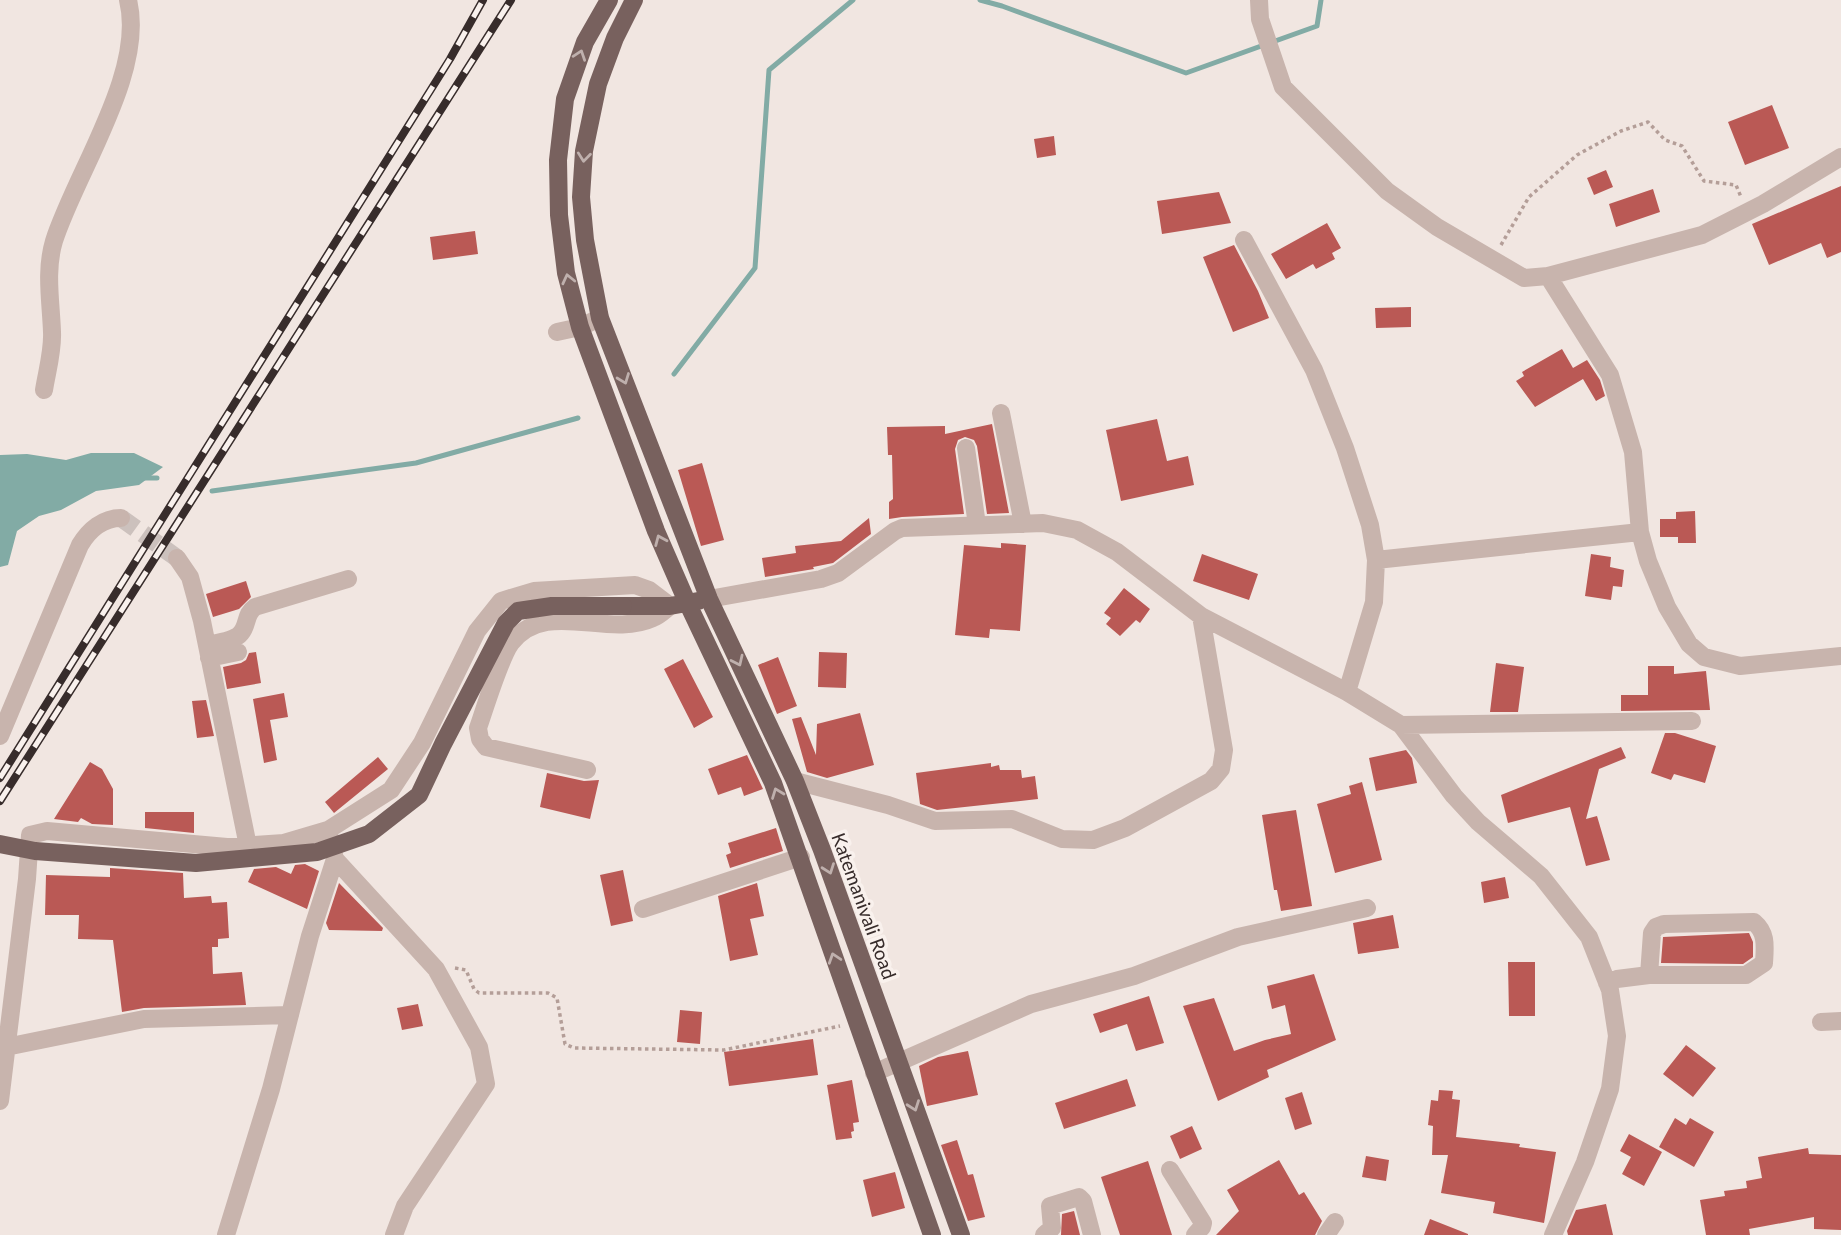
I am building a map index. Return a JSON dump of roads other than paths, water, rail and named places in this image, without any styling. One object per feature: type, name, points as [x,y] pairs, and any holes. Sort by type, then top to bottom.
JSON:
[{"type":"main road","points":[[608,0],[585,42],[565,99],[558,160],[559,215],[566,273],[580,327],[656,531],[678,604],[773,783],[932,1235]]},
{"type":"main road","name":"Katemanivali Road","points":[[635,0],[615,38],[598,84],[584,151],[581,197],[585,240],[600,318],[709,599],[794,781],[961,1235]]},
{"type":"main road","points":[[593,27],[615,38]]},
{"type":"main road","points":[[620,436],[642,426]]},
{"type":"main road","points":[[0,844],[35,851],[195,863],[317,852],[369,834],[419,795],[506,624],[518,611],[551,606],[678,604],[709,599]]},
{"type":"street","points":[[44,390],[51,351],[49,269],[54,243],[69,199],[92,153],[124,74],[131,45],[131,13],[128,0]]},
{"type":"street","points":[[1259,0],[1260,19],[1283,88],[1387,191],[1437,227],[1524,278],[1548,276],[1702,235],[1748,212],[1841,157]]},
{"type":"street","points":[[1244,240],[1314,370],[1370,525],[1376,560],[1374,602],[1348,692]]},
{"type":"street","points":[[1548,276],[1610,375],[1633,452],[1640,531],[1648,562],[1667,607],[1689,644],[1704,657],[1740,666],[1841,656]]},
{"type":"street","points":[[557,332],[580,327],[600,318]]},
{"type":"street","points":[[1001,413],[1023,524]]},
{"type":"street","points":[[966,448],[977,525]]},
{"type":"street","points":[[0,736],[86,534],[104,521],[121,518]]},
{"type":"street","points":[[709,599],[821,579],[838,573],[902,528],[1060,525],[1077,530],[1117,552],[1201,616],[1348,692],[1401,725],[1454,796],[1478,822],[1541,876],[1588,937],[1607,983],[1617,1036],[1610,1089],[1585,1162],[1552,1235]]},
{"type":"street","points":[[1376,560],[1640,531]]},
{"type":"street","points":[[177,558],[190,577],[248,846]]},
{"type":"street","points":[[208,651],[242,632],[250,611],[255,607],[348,579]]},
{"type":"street","points":[[0,1101],[30,835],[47,831],[227,847],[284,843],[328,830],[391,790],[422,743],[477,631],[501,601],[534,591],[635,585],[678,604]]},
{"type":"street","points":[[587,770],[486,747],[480,739],[478,728],[509,645],[532,624],[552,621],[613,624],[638,621],[652,618],[678,604]]},
{"type":"street","points":[[794,781],[888,805],[935,821],[1012,819],[1062,839],[1093,840],[1125,828],[1211,781],[1221,769],[1224,750],[1201,616]]},
{"type":"street","points":[[208,651],[238,652]]},
{"type":"street","points":[[1401,725],[1692,721]]},
{"type":"street","points":[[328,830],[335,859],[436,970],[479,1047],[486,1084],[405,1206],[394,1235]]},
{"type":"street","points":[[643,909],[801,857]]},
{"type":"street","points":[[226,1235],[271,1089],[310,936],[335,859]]},
{"type":"street","points":[[874,1073],[1031,1004],[1134,976],[1238,937],[1367,908]]},
{"type":"street","points":[[1607,983],[1649,975],[1746,975],[1764,963],[1766,942],[1761,928],[1754,922],[1664,924],[1656,927],[1652,933],[1649,975]]},
{"type":"street","points":[[6,1047],[144,1019],[290,1015]]},
{"type":"street","points":[[1821,1022],[1841,1021]]},
{"type":"street","points":[[1170,1170],[1203,1223],[1195,1235]]},
{"type":"street","points":[[1044,1235],[1052,1228],[1050,1206],[1079,1197],[1083,1201],[1092,1235]]},
{"type":"water","points":[[91,453],[134,453],[163,467],[139,485],[96,491],[61,510],[39,516],[17,531],[8,565],[0,567],[0,455],[27,454],[66,460]]},
{"type":"waterway","points":[[674,374],[755,268],[769,70],[853,0]]},
{"type":"waterway","points":[[980,0],[1186,73],[1317,26],[1321,0]]},
{"type":"waterway","points":[[212,491],[416,463],[578,418]]},
{"type":"waterway","points":[[143,478],[157,478]]},
{"type":"tunnel","points":[[121,518],[177,558]]},
{"type":"railway","points":[[0,778],[450,59],[483,0]]},
{"type":"railway","points":[[0,801],[511,0]]}]
